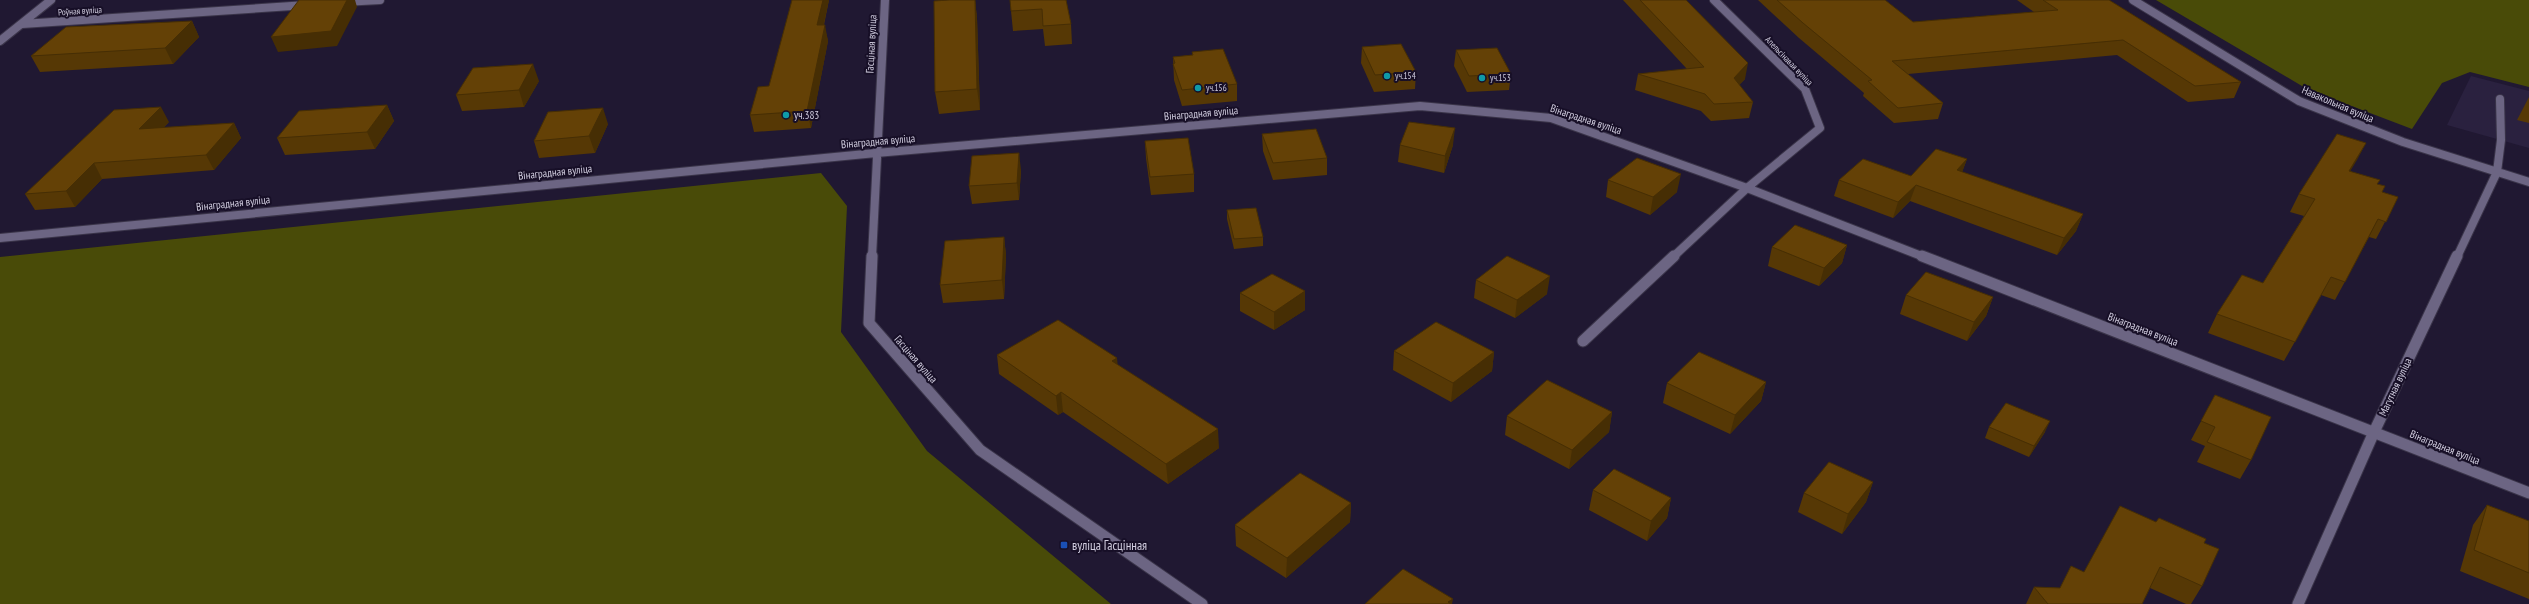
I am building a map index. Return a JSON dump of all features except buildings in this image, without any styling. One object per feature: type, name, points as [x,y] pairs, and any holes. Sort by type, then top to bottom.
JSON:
[{"type":"street","points":[[0,41],[51,0]]},
{"type":"street","points":[[332,3],[380,0]]},
{"type":"street","name":"Гасціная вуліца","points":[[885,0],[876,153],[869,323],[980,450],[1202,604]]},
{"type":"street","name":"Апельсінавая вуліца","points":[[1714,0],[1805,89],[1820,128],[1747,188]]},
{"type":"street","name":"Навакольная вуліца","points":[[2133,0],[2299,101],[2402,142],[2529,182]]},
{"type":"street","name":"Роўная вуліца","points":[[22,24],[316,4]]},
{"type":"street","name":"Магутная вуліца","points":[[2298,604],[2374,432],[2497,172],[2501,140],[2500,99]]},
{"type":"street","name":"Вінаградная вуліца","points":[[0,238],[876,153],[1420,106],[1551,118],[1747,188],[2529,493]]},
{"type":"street","points":[[1583,341],[1747,188]]},
{"type":"shaded area","points":[[2156,0],[2529,0],[2529,87],[2470,72],[2442,83],[2412,129],[2307,89]]},
{"type":"shaded area","points":[[2471,76],[2529,91],[2529,148],[2447,125]]},
{"type":"shaded area","points":[[821,173],[847,206],[841,332],[927,451],[1111,604],[0,604],[0,257]]},
{"type":"place","name":"уч.154","points":[[1387,76]]},
{"type":"place","name":"уч.153","points":[[1482,78]]},
{"type":"place","name":"уч.156","points":[[1198,88]]},
{"type":"place","name":"уч.383","points":[[786,115]]},
{"type":"place","name":"вуліца Гасцінная","points":[[1064,545]]}]
